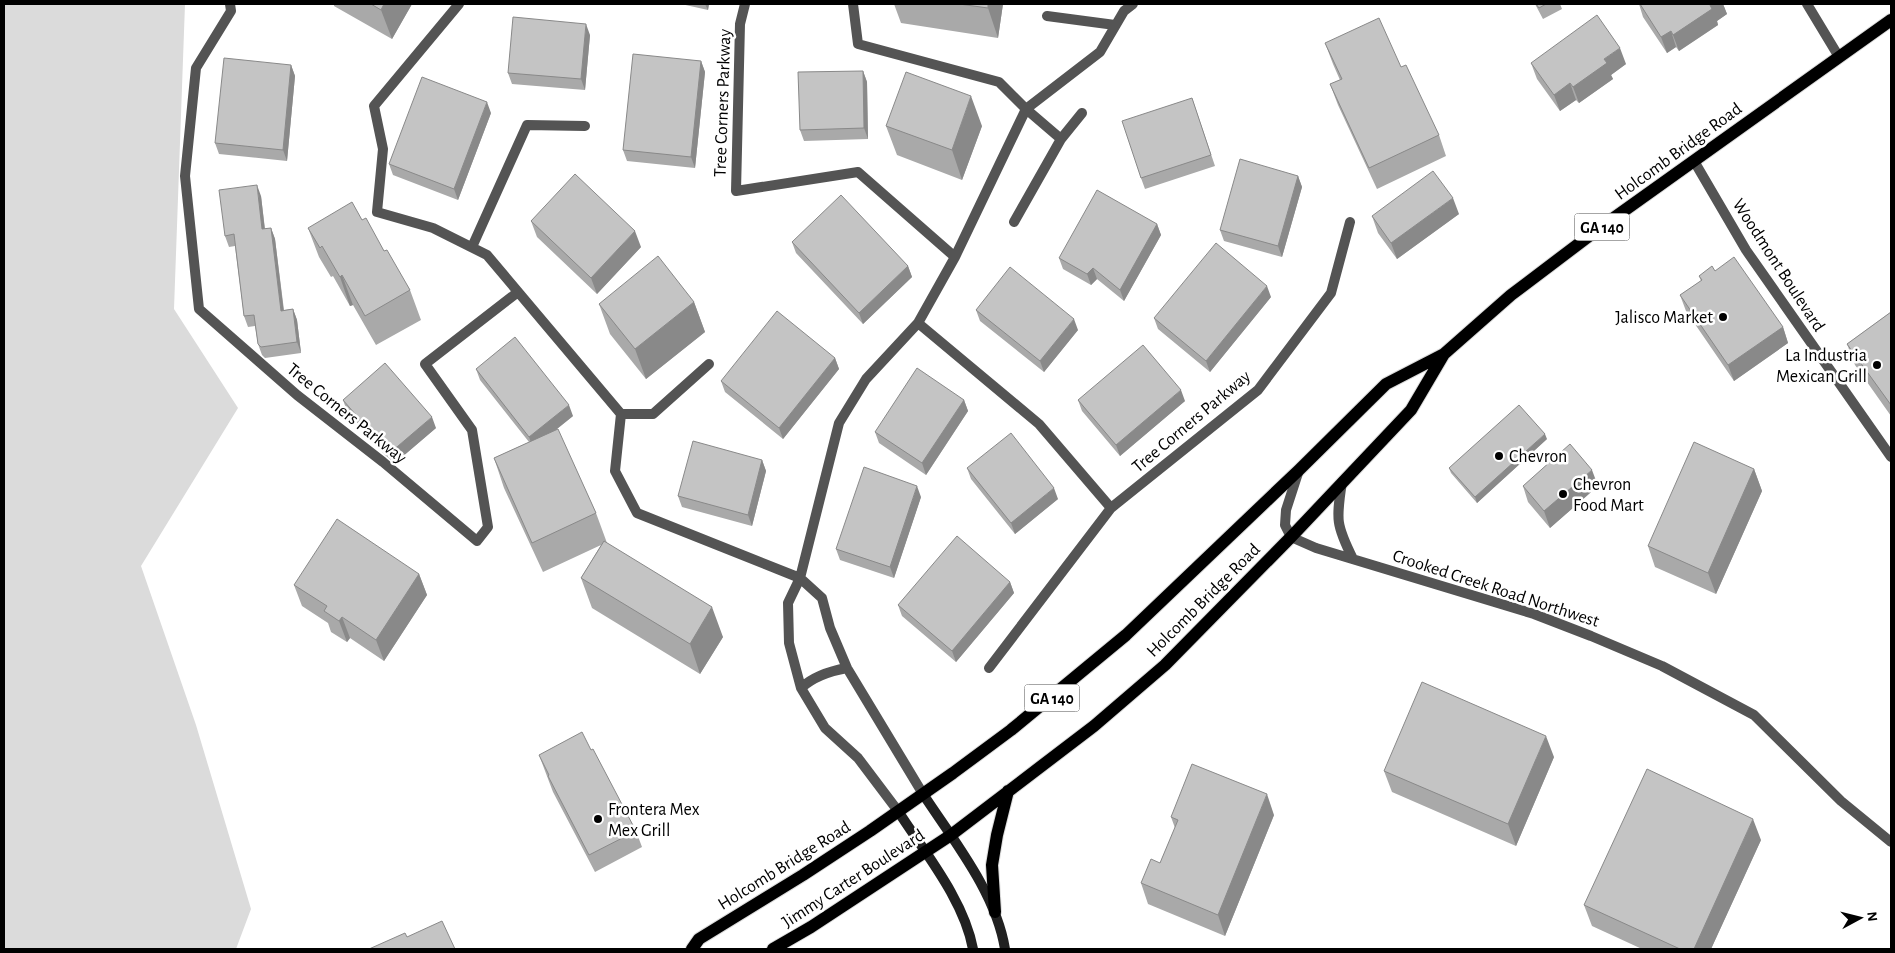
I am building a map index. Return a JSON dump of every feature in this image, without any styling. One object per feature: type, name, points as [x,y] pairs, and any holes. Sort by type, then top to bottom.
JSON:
[{"type":"main road","name":"Holcomb Bridge Road","points":[[692,949],[699,939],[803,875],[923,794],[1010,730],[1126,635],[1300,470],[1386,384],[1444,354],[1511,295],[1597,230],[1891,20]]},
{"type":"main road","name":"Holcomb Bridge Road","points":[[951,836],[1094,726],[1165,665],[1412,410],[1444,354]]},
{"type":"main road","points":[[995,912],[992,865],[996,835],[1008,791]]},
{"type":"main road","points":[[923,794],[971,866],[995,912],[1005,949]]},
{"type":"main road","points":[[898,811],[964,918],[973,949]]},
{"type":"main road","name":"Jimmy Carter Boulevard","points":[[773,949],[811,927],[951,836]]},
{"type":"street","name":"Tree Corners Parkway","points":[[230,4],[231,11],[196,68],[185,176],[199,309],[297,395],[382,462],[477,541],[488,527],[472,430],[424,364],[518,292]]},
{"type":"street","points":[[459,4],[374,106],[383,149],[377,212],[433,228],[487,255],[621,414],[615,471],[637,513],[800,578],[822,598],[830,628],[847,668],[923,794]]},
{"type":"street","name":"Tree Corners Parkway","points":[[745,4],[740,24],[736,191],[858,172],[955,257]]},
{"type":"street","points":[[853,4],[858,44],[999,82],[1026,109],[1061,139]]},
{"type":"street","points":[[898,811],[858,758],[825,728],[801,688],[789,643],[788,603],[800,578],[839,423],[866,379],[918,323],[955,257],[1026,109],[1100,52],[1124,12],[1133,4]]},
{"type":"street","points":[[1806,4],[1839,57]]},
{"type":"street","points":[[1047,16],[1115,26]]},
{"type":"street","points":[[1014,222],[1061,139],[1082,113]]},
{"type":"street","points":[[472,247],[527,125],[585,126]]},
{"type":"street","name":"Woodmont Boulevard","points":[[1694,161],[1746,250],[1891,457]]},
{"type":"street","name":"Tree Corners Parkway","points":[[989,668],[1111,508],[1258,390],[1331,293],[1350,222]]},
{"type":"street","points":[[918,323],[1039,424],[1111,508]]},
{"type":"street","points":[[621,414],[653,414],[709,364]]},
{"type":"street","points":[[1291,537],[1285,525],[1286,510],[1300,470]]},
{"type":"street","points":[[1342,482],[1338,524],[1342,537],[1354,559]]},
{"type":"street","name":"Crooked Creek Road Northwest","points":[[1291,537],[1316,548],[1534,614],[1591,636],[1677,674],[1754,715],[1841,801],[1891,842]]},
{"type":"street","points":[[801,688],[810,680],[819,676],[847,668]]},
{"type":"shaded area","points":[[4,4],[185,4],[174,309],[238,408],[141,566],[196,725],[251,909],[236,949],[4,949]]},
{"type":"building","points":[[371,4],[384,4],[381,10]]},
{"type":"building","points":[[959,4],[988,4],[988,8]]},
{"type":"building","points":[[1536,4],[1546,4],[1539,8]]},
{"type":"building","points":[[1640,4],[1712,4],[1710,5],[1712,9],[1673,35],[1671,31],[1661,37]]},
{"type":"building","points":[[1597,15],[1620,48],[1604,59],[1607,63],[1573,87],[1570,83],[1554,95],[1531,63]]},
{"type":"building","points":[[513,17],[586,24],[581,79],[508,73]]},
{"type":"building","points":[[1379,18],[1401,67],[1406,65],[1439,135],[1369,168],[1330,84],[1342,79],[1325,43]]},
{"type":"building","points":[[633,54],[701,61],[691,157],[623,150]]},
{"type":"building","points":[[224,58],[291,65],[283,150],[215,143]]},
{"type":"building","points":[[863,71],[864,128],[800,130],[798,72]]},
{"type":"building","points":[[906,72],[971,96],[952,150],[886,126]]},
{"type":"building","points":[[422,77],[487,102],[454,189],[389,164]]},
{"type":"building","points":[[1192,98],[1211,155],[1141,178],[1122,121]]},
{"type":"building","points":[[1240,159],[1298,176],[1278,246],[1220,230]]},
{"type":"building","points":[[1433,171],[1453,198],[1391,243],[1372,216]]},
{"type":"building","points":[[575,174],[635,231],[591,278],[531,221]]},
{"type":"building","points":[[257,185],[262,229],[271,228],[281,311],[293,309],[297,342],[261,347],[258,344],[254,315],[244,316],[234,234],[225,236],[219,190]]},
{"type":"building","points":[[1097,190],[1157,224],[1120,290],[1093,268],[1087,274],[1059,258]]},
{"type":"building","points":[[841,195],[908,266],[859,313],[792,242]]},
{"type":"building","points":[[352,202],[362,220],[366,218],[384,251],[387,250],[410,290],[365,316],[342,275],[340,277],[322,246],[320,248],[308,228]]},
{"type":"building","points":[[1216,243],[1267,286],[1206,361],[1154,318]]},
{"type":"building","points":[[658,256],[694,302],[635,349],[599,304]]},
{"type":"building","points":[[1734,257],[1783,327],[1728,365],[1680,295],[1702,280],[1699,276],[1712,266],[1715,271]]},
{"type":"building","points":[[1010,267],[1074,319],[1040,361],[976,310]]},
{"type":"building","points":[[777,311],[835,358],[779,428],[721,381]]},
{"type":"building","points":[[1891,312],[1891,405],[1847,344]]},
{"type":"building","points":[[515,337],[569,405],[529,437],[476,369]]},
{"type":"building","points":[[1143,345],[1181,390],[1116,445],[1078,400]]},
{"type":"building","points":[[385,363],[432,417],[391,452],[381,444],[343,400]]},
{"type":"building","points":[[917,368],[964,400],[922,463],[875,432]]},
{"type":"building","name":"Chevron","points":[[1519,405],[1545,434],[1475,497],[1449,468]]},
{"type":"building","points":[[558,429],[596,513],[532,543],[494,458]]},
{"type":"building","points":[[1011,433],[1054,488],[1011,523],[967,468]]},
{"type":"building","points":[[693,441],[762,460],[748,515],[678,496]]},
{"type":"building","points":[[1694,442],[1754,469],[1708,573],[1648,546]]},
{"type":"building","points":[[1570,444],[1592,470],[1544,511],[1523,486]]},
{"type":"building","points":[[864,467],[917,486],[890,567],[836,549]]},
{"type":"building","points":[[337,519],[419,574],[376,640],[342,617],[339,621],[324,611],[327,606],[294,585]]},
{"type":"building","points":[[957,536],[1010,582],[952,651],[898,605]]},
{"type":"building","points":[[604,541],[712,607],[690,644],[581,578]]},
{"type":"building","points":[[1422,682],[1546,736],[1508,824],[1384,771]]},
{"type":"building","name":"Frontera Mex Mex Grill","points":[[582,732],[591,750],[593,749],[636,831],[589,855],[539,755]]},
{"type":"building","points":[[1192,764],[1267,794],[1218,915],[1141,883],[1151,859],[1160,863],[1178,820],[1171,817]]},
{"type":"building","points":[[1647,769],[1753,819],[1694,949],[1680,949],[1584,905]]},
{"type":"building","points":[[442,921],[455,949],[369,949],[405,933],[407,937]]},
{"type":"place","name":"Jalisco Market","points":[[1723,317]]},
{"type":"place","name":"La Industria Mexican Grill","points":[[1877,365]]},
{"type":"place","name":"Chevron","points":[[1499,456]]},
{"type":"place","name":"Chevron Food Mart","points":[[1563,494]]},
{"type":"place","name":"Frontera Mex Mex Grill","points":[[598,819]]}]
